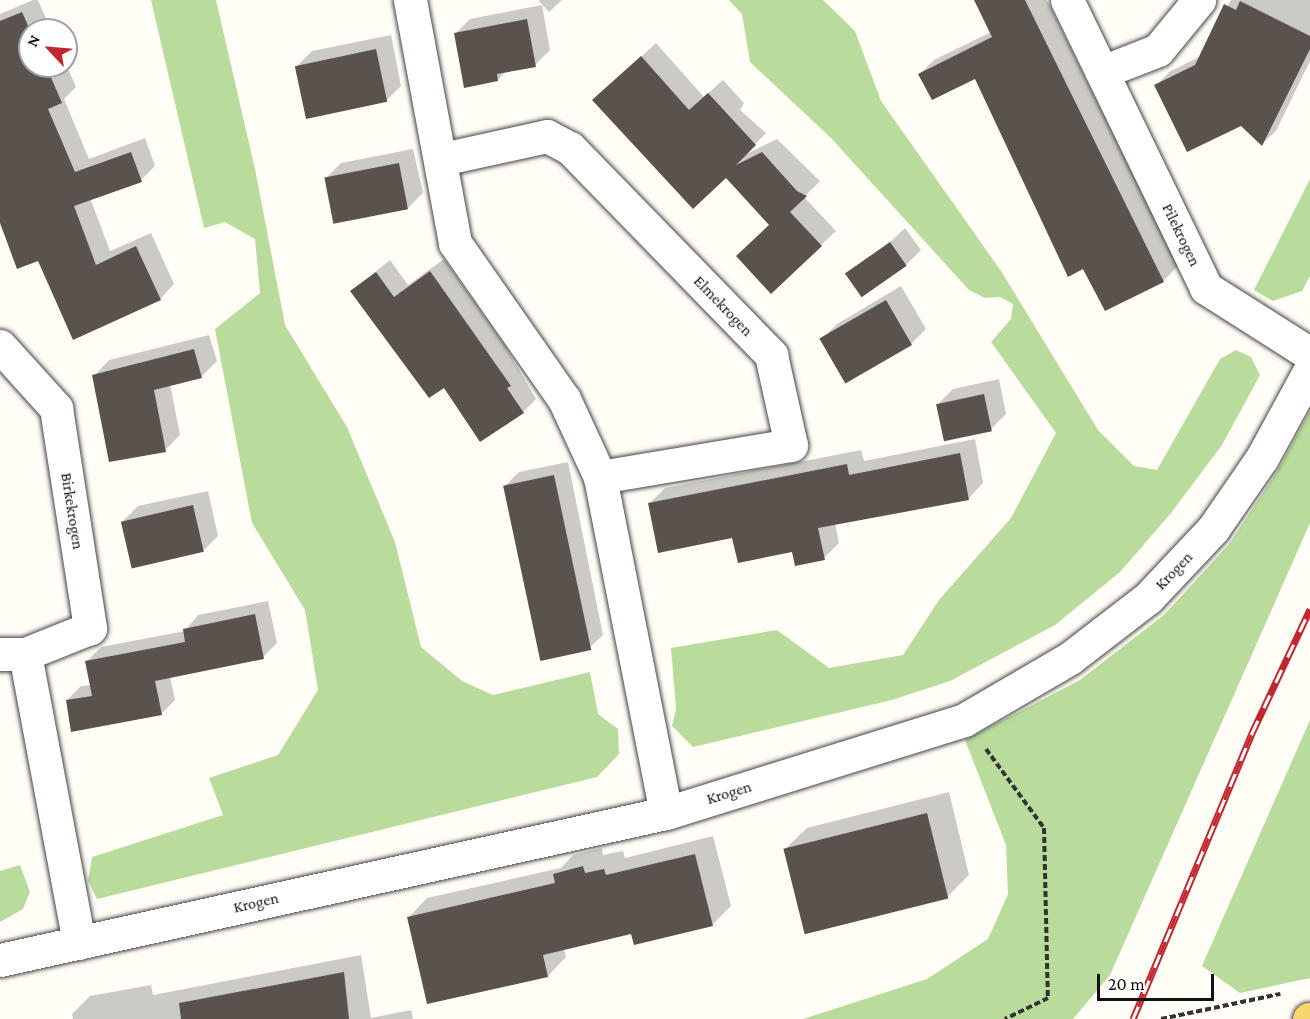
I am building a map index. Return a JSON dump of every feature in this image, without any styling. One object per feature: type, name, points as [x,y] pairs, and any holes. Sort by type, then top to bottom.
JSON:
[{"type":"street","points":[[410,0],[442,159],[455,243],[564,399],[600,477],[666,813]]},
{"type":"street","name":"Pilekrogen","points":[[1068,0],[1206,288],[1310,354]]},
{"type":"street","points":[[1102,72],[1158,50],[1199,0]]},
{"type":"street","name":"Elmekrogen","points":[[442,159],[547,136],[570,148],[771,355],[791,445],[600,477]]},
{"type":"street","name":"Birkekrogen","points":[[0,346],[56,408],[90,628],[12,654],[79,943]]},
{"type":"street","name":"Krogen","points":[[0,960],[666,813],[964,720],[1070,658],[1148,598],[1213,529],[1262,458],[1310,370]]},
{"type":"path","points":[[964,720],[1044,828],[1048,998],[1005,1019]]},
{"type":"path","points":[[1161,1019],[1289,992]]},
{"type":"green space","points":[[151,0],[216,0],[255,169],[285,325],[347,427],[395,542],[421,647],[462,681],[493,695],[590,672],[598,714],[618,729],[619,754],[597,777],[97,899],[88,881],[92,857],[223,815],[209,778],[278,755],[318,690],[305,610],[252,523],[215,329],[260,293],[255,239],[225,222],[204,228]]},
{"type":"green space","points":[[729,0],[823,0],[855,31],[881,101],[1001,271],[1098,430],[1134,466],[1157,470],[1220,359],[1236,350],[1251,357],[1260,375],[1222,445],[1171,513],[1120,572],[1055,625],[950,681],[892,700],[693,747],[672,726],[676,709],[671,648],[777,630],[829,668],[903,655],[939,600],[1011,518],[1056,433],[991,342],[1011,319],[1013,304],[1000,297],[985,298],[969,290],[831,138],[750,62],[742,14]]},
{"type":"green space","points":[[1310,179],[1310,276],[1302,291],[1273,301],[1254,290]]},
{"type":"green space","points":[[1310,411],[1310,523],[1110,975],[1073,1019],[803,1019],[927,979],[988,939],[1008,894],[1006,845],[965,740],[1080,680],[1164,615],[1230,543],[1278,470]]},
{"type":"green space","points":[[1310,720],[1310,978],[1240,993],[1202,966]]},
{"type":"green space","points":[[20,865],[30,892],[23,909],[0,922],[0,871]]},
{"type":"building","points":[[974,0],[1025,0],[1164,282],[1105,311],[1083,269],[1068,277],[975,79],[932,100],[918,74],[992,37]]},
{"type":"building","points":[[1240,1],[1310,36],[1310,49],[1262,146],[1241,126],[1187,152],[1154,85],[1195,65],[1224,4],[1236,10]]},
{"type":"building","points":[[22,12],[25,18],[18,18],[18,78],[51,78],[62,103],[48,109],[75,172],[131,152],[142,182],[74,206],[96,265],[136,246],[161,300],[73,340],[38,261],[17,269],[0,223],[0,21]]},
{"type":"building","points":[[527,19],[536,67],[497,74],[498,81],[464,88],[454,33]]},
{"type":"building","points":[[376,49],[387,102],[306,119],[295,66]]},
{"type":"building","points":[[641,56],[689,110],[708,93],[756,145],[736,165],[762,152],[797,191],[807,196],[790,212],[822,246],[771,294],[736,256],[769,225],[726,178],[693,209],[592,100]]},
{"type":"building","points":[[399,163],[408,209],[333,224],[324,178]]},
{"type":"building","points":[[890,242],[907,266],[862,297],[845,274]]},
{"type":"building","points":[[430,271],[511,386],[507,388],[524,413],[480,442],[444,388],[429,398],[350,291],[376,272],[394,297]]},
{"type":"building","points":[[886,300],[912,345],[845,384],[819,338]]},
{"type":"building","points":[[194,349],[202,378],[154,390],[166,452],[109,462],[92,375]]},
{"type":"building","points":[[984,394],[992,431],[944,441],[936,404]]},
{"type":"building","points":[[960,453],[969,500],[818,528],[825,560],[795,566],[792,552],[738,563],[732,538],[658,553],[648,503],[847,464],[849,475]]},
{"type":"building","points":[[554,475],[591,650],[540,661],[503,486]]},
{"type":"building","points":[[193,505],[204,552],[132,568],[121,522]]},
{"type":"building","points":[[255,614],[264,659],[155,681],[162,715],[71,732],[66,700],[92,696],[85,661],[185,642],[183,629]]},
{"type":"building","points":[[927,813],[948,898],[805,934],[783,849]]},
{"type":"building","points":[[695,854],[713,926],[634,945],[631,934],[543,955],[548,977],[427,1004],[407,917],[555,883],[553,874],[583,866],[585,873],[604,869],[606,875]]},
{"type":"building","points":[[344,972],[349,1019],[181,1019],[179,1003]]},
{"type":"railway","points":[[1133,1019],[1252,733],[1310,609]]}]
